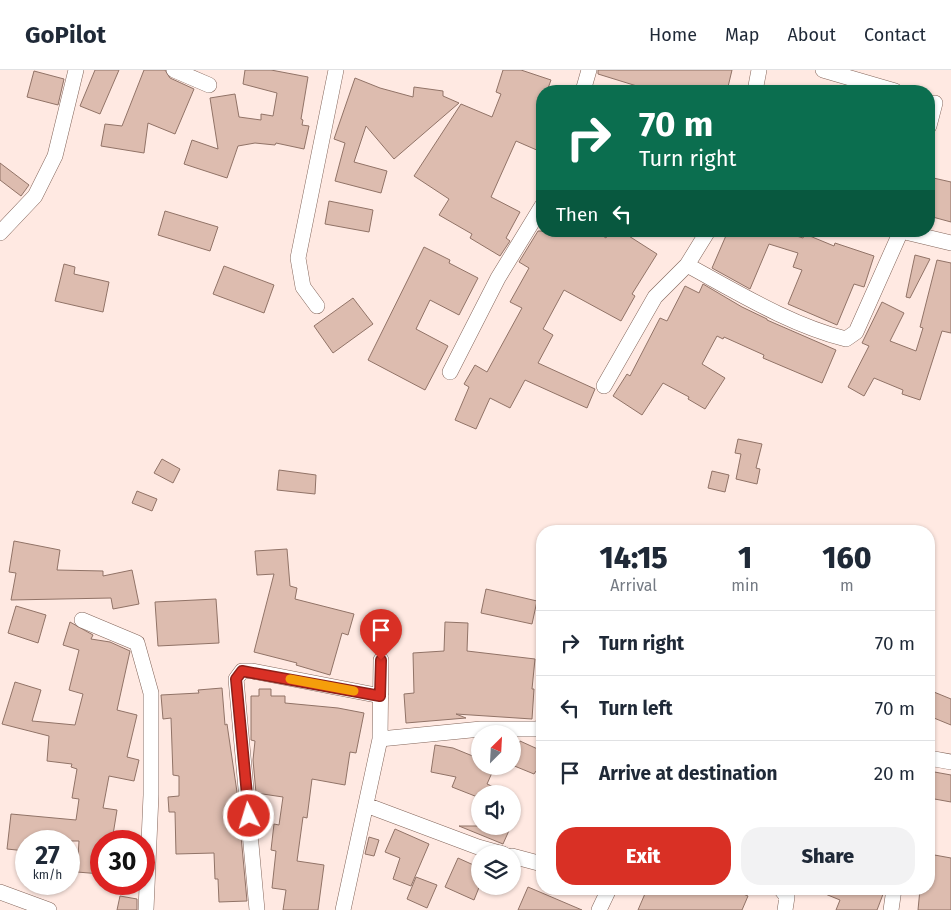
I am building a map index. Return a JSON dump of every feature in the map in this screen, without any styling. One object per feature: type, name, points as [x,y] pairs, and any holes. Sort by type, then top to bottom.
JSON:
[{"type":"street","points":[[0,233],[35,196],[55,156],[76,70]]},
{"type":"street","points":[[174,70],[209,85]]},
{"type":"street","points":[[318,306],[303,288],[298,258],[336,70]]},
{"type":"street","points":[[584,85],[588,70]]},
{"type":"street","points":[[756,85],[759,70]]},
{"type":"street","points":[[823,70],[874,85]]},
{"type":"street","points":[[450,372],[498,278],[536,216]]},
{"type":"street","points":[[604,386],[655,297],[687,265],[704,237]]},
{"type":"street","points":[[687,265],[758,303],[829,335],[846,339],[856,332],[898,237]]},
{"type":"street","points":[[926,237],[951,243]]},
{"type":"street","points":[[82,620],[137,643],[151,693],[151,795],[146,910]]},
{"type":"street","points":[[343,910],[380,739],[381,660]]},
{"type":"street","points":[[257,910],[236,679],[242,671],[252,671],[380,696]]},
{"type":"street","points":[[380,739],[481,729],[536,729]]},
{"type":"street","points":[[935,759],[951,762]]},
{"type":"street","points":[[366,805],[473,845]]},
{"type":"street","points":[[521,858],[536,862]]},
{"type":"street","points":[[0,892],[49,910]]},
{"type":"street","points":[[599,910],[606,895]]},
{"type":"street","points":[[785,895],[785,910]]},
{"type":"street","points":[[891,910],[893,895]]},
{"type":"building","points":[[95,70],[119,70],[100,114],[80,106]]},
{"type":"building","points":[[144,70],[165,70],[170,78],[194,89],[175,134],[148,123],[144,153],[101,146],[105,124],[122,126]]},
{"type":"building","points":[[245,70],[271,70],[308,77],[301,119],[303,120],[302,125],[309,126],[304,149],[276,143],[275,145],[255,143],[238,146],[227,178],[184,164],[192,140],[218,149],[210,98],[235,94],[239,117],[261,120],[261,114],[273,116],[277,93],[243,84]]},
{"type":"building","points":[[503,70],[521,70],[551,80],[549,85],[536,85],[536,150],[516,141],[491,197],[520,212],[506,238],[510,241],[500,256],[470,238],[472,234],[439,215],[449,199],[414,176],[461,104],[492,117],[501,94],[496,92]]},
{"type":"building","points":[[598,70],[732,70],[728,85],[634,85],[598,74]]},
{"type":"building","points":[[34,71],[64,79],[58,105],[27,97]]},
{"type":"building","points":[[355,78],[380,88],[413,97],[414,87],[443,91],[443,96],[459,103],[394,159],[366,126],[354,162],[387,171],[381,193],[335,181],[345,143],[334,139]]},
{"type":"building","points":[[0,163],[29,185],[21,196],[0,180]]},
{"type":"building","points":[[935,178],[951,182],[951,222],[935,218]]},
{"type":"building","points":[[329,201],[373,210],[369,232],[325,224]]},
{"type":"building","points":[[165,211],[218,227],[210,251],[158,235]]},
{"type":"building","points":[[536,234],[536,237],[630,237],[657,254],[632,294],[635,296],[621,321],[564,290],[543,329],[553,335],[538,363],[595,389],[587,408],[525,380],[510,408],[490,398],[476,429],[455,420],[469,387],[464,384],[475,365],[487,372],[522,308],[510,302],[529,268],[519,262]]},
{"type":"building","points":[[725,237],[812,237],[834,246],[835,243],[874,256],[864,287],[854,284],[837,325],[788,304],[802,270],[793,267],[798,253],[769,244],[750,289],[712,268]]},
{"type":"building","points":[[424,247],[450,260],[449,263],[478,278],[459,315],[430,300],[416,329],[448,346],[425,390],[368,360]]},
{"type":"building","points":[[915,255],[930,259],[910,298],[906,297]]},
{"type":"building","points":[[937,260],[951,263],[951,333],[942,331],[920,400],[902,394],[903,390],[874,378],[864,396],[848,387],[869,346],[862,343],[882,302],[904,313],[890,341],[916,351],[923,328],[920,327]]},
{"type":"building","points":[[64,264],[75,267],[74,274],[109,282],[103,312],[55,301]]},
{"type":"building","points":[[224,266],[274,285],[264,313],[213,294]]},
{"type":"building","points":[[703,284],[767,320],[836,350],[822,383],[763,358],[764,355],[724,337],[723,339],[717,336],[702,364],[725,378],[705,409],[688,399],[689,397],[663,383],[642,415],[613,396],[627,374],[630,376],[660,318],[667,321],[685,286],[699,293]]},
{"type":"building","points":[[353,298],[373,324],[333,353],[314,326]]},
{"type":"building","points":[[738,439],[762,444],[756,468],[760,469],[757,484],[736,479],[741,454],[735,453]]},
{"type":"building","points":[[162,459],[180,469],[173,483],[154,473]]},
{"type":"building","points":[[279,470],[316,475],[315,494],[277,490]]},
{"type":"building","points":[[712,471],[729,475],[725,492],[708,488]]},
{"type":"building","points":[[137,491],[157,499],[152,511],[132,503]]},
{"type":"building","points":[[14,541],[60,550],[57,570],[103,571],[103,576],[132,570],[139,604],[113,609],[111,598],[11,600],[16,573],[9,572]]},
{"type":"building","points":[[287,549],[290,586],[297,588],[295,599],[354,614],[348,635],[342,633],[330,675],[296,665],[297,663],[254,652],[274,574],[257,575],[255,551]]},
{"type":"building","points":[[486,589],[536,601],[532,624],[481,613]]},
{"type":"building","points":[[216,599],[219,643],[158,646],[155,602]]},
{"type":"building","points":[[16,606],[46,615],[38,643],[8,633]]},
{"type":"building","points":[[70,622],[93,635],[91,639],[110,642],[130,651],[117,710],[137,715],[127,757],[139,760],[134,781],[109,776],[103,808],[117,810],[114,830],[90,830],[90,873],[80,872],[80,830],[15,830],[15,850],[7,849],[11,814],[76,820],[79,799],[72,798],[77,769],[71,767],[72,764],[47,761],[49,736],[2,724],[15,682],[41,690],[32,721],[75,725],[83,694],[69,690],[79,650],[63,645]]},
{"type":"building","points":[[445,622],[468,623],[467,651],[535,659],[532,719],[456,714],[466,718],[406,723],[404,694],[414,693],[413,653],[444,651]]},
{"type":"building","points":[[222,688],[225,725],[227,724],[237,792],[247,901],[219,902],[218,879],[215,879],[214,853],[176,854],[175,812],[169,812],[168,797],[179,796],[179,776],[173,775],[171,718],[163,719],[161,695],[199,693],[198,690]]},
{"type":"building","points":[[259,689],[271,689],[271,696],[285,696],[285,703],[338,708],[364,713],[356,753],[350,752],[345,785],[312,779],[307,818],[303,817],[297,861],[324,865],[318,910],[283,910],[286,890],[272,888],[276,851],[271,850],[274,824],[279,825],[283,797],[256,793],[253,760],[255,741],[251,740],[251,696],[259,696]]},
{"type":"building","points":[[935,692],[951,699],[951,725],[935,718]]},
{"type":"building","points":[[521,741],[536,748],[536,771],[534,774],[521,769]]},
{"type":"building","points":[[435,745],[453,748],[471,755],[471,775],[491,775],[487,784],[489,785],[471,785],[471,794],[452,787],[456,777],[431,772]]},
{"type":"building","points":[[935,772],[951,775],[951,802],[935,799]]},
{"type":"building","points":[[459,826],[471,826],[471,831]]},
{"type":"building","points":[[395,829],[429,844],[411,886],[393,879],[400,858],[385,852]]},
{"type":"building","points":[[481,835],[507,835],[503,844]]},
{"type":"building","points":[[369,837],[379,840],[374,856],[365,854]]},
{"type":"building","points":[[935,855],[951,858],[951,910],[918,910],[919,895],[935,895]]},
{"type":"building","points":[[458,858],[471,864],[471,895],[476,895],[474,900],[445,887]]},
{"type":"building","points":[[416,877],[437,885],[427,908],[407,899]]},
{"type":"building","points":[[528,887],[536,890],[536,895],[547,895],[582,910],[518,910]]},
{"type":"building","points":[[644,895],[748,896],[742,910],[638,910]]},
{"type":"building","points":[[828,895],[883,895],[877,910],[836,910],[840,900]]},
{"type":"building","points":[[120,896],[137,899],[137,910],[117,910]]},
{"type":"slow traffic","points":[[290,679],[354,691]]},
{"type":"route","points":[[249,816],[236,679],[242,671],[252,671],[380,696],[381,660]]}]
